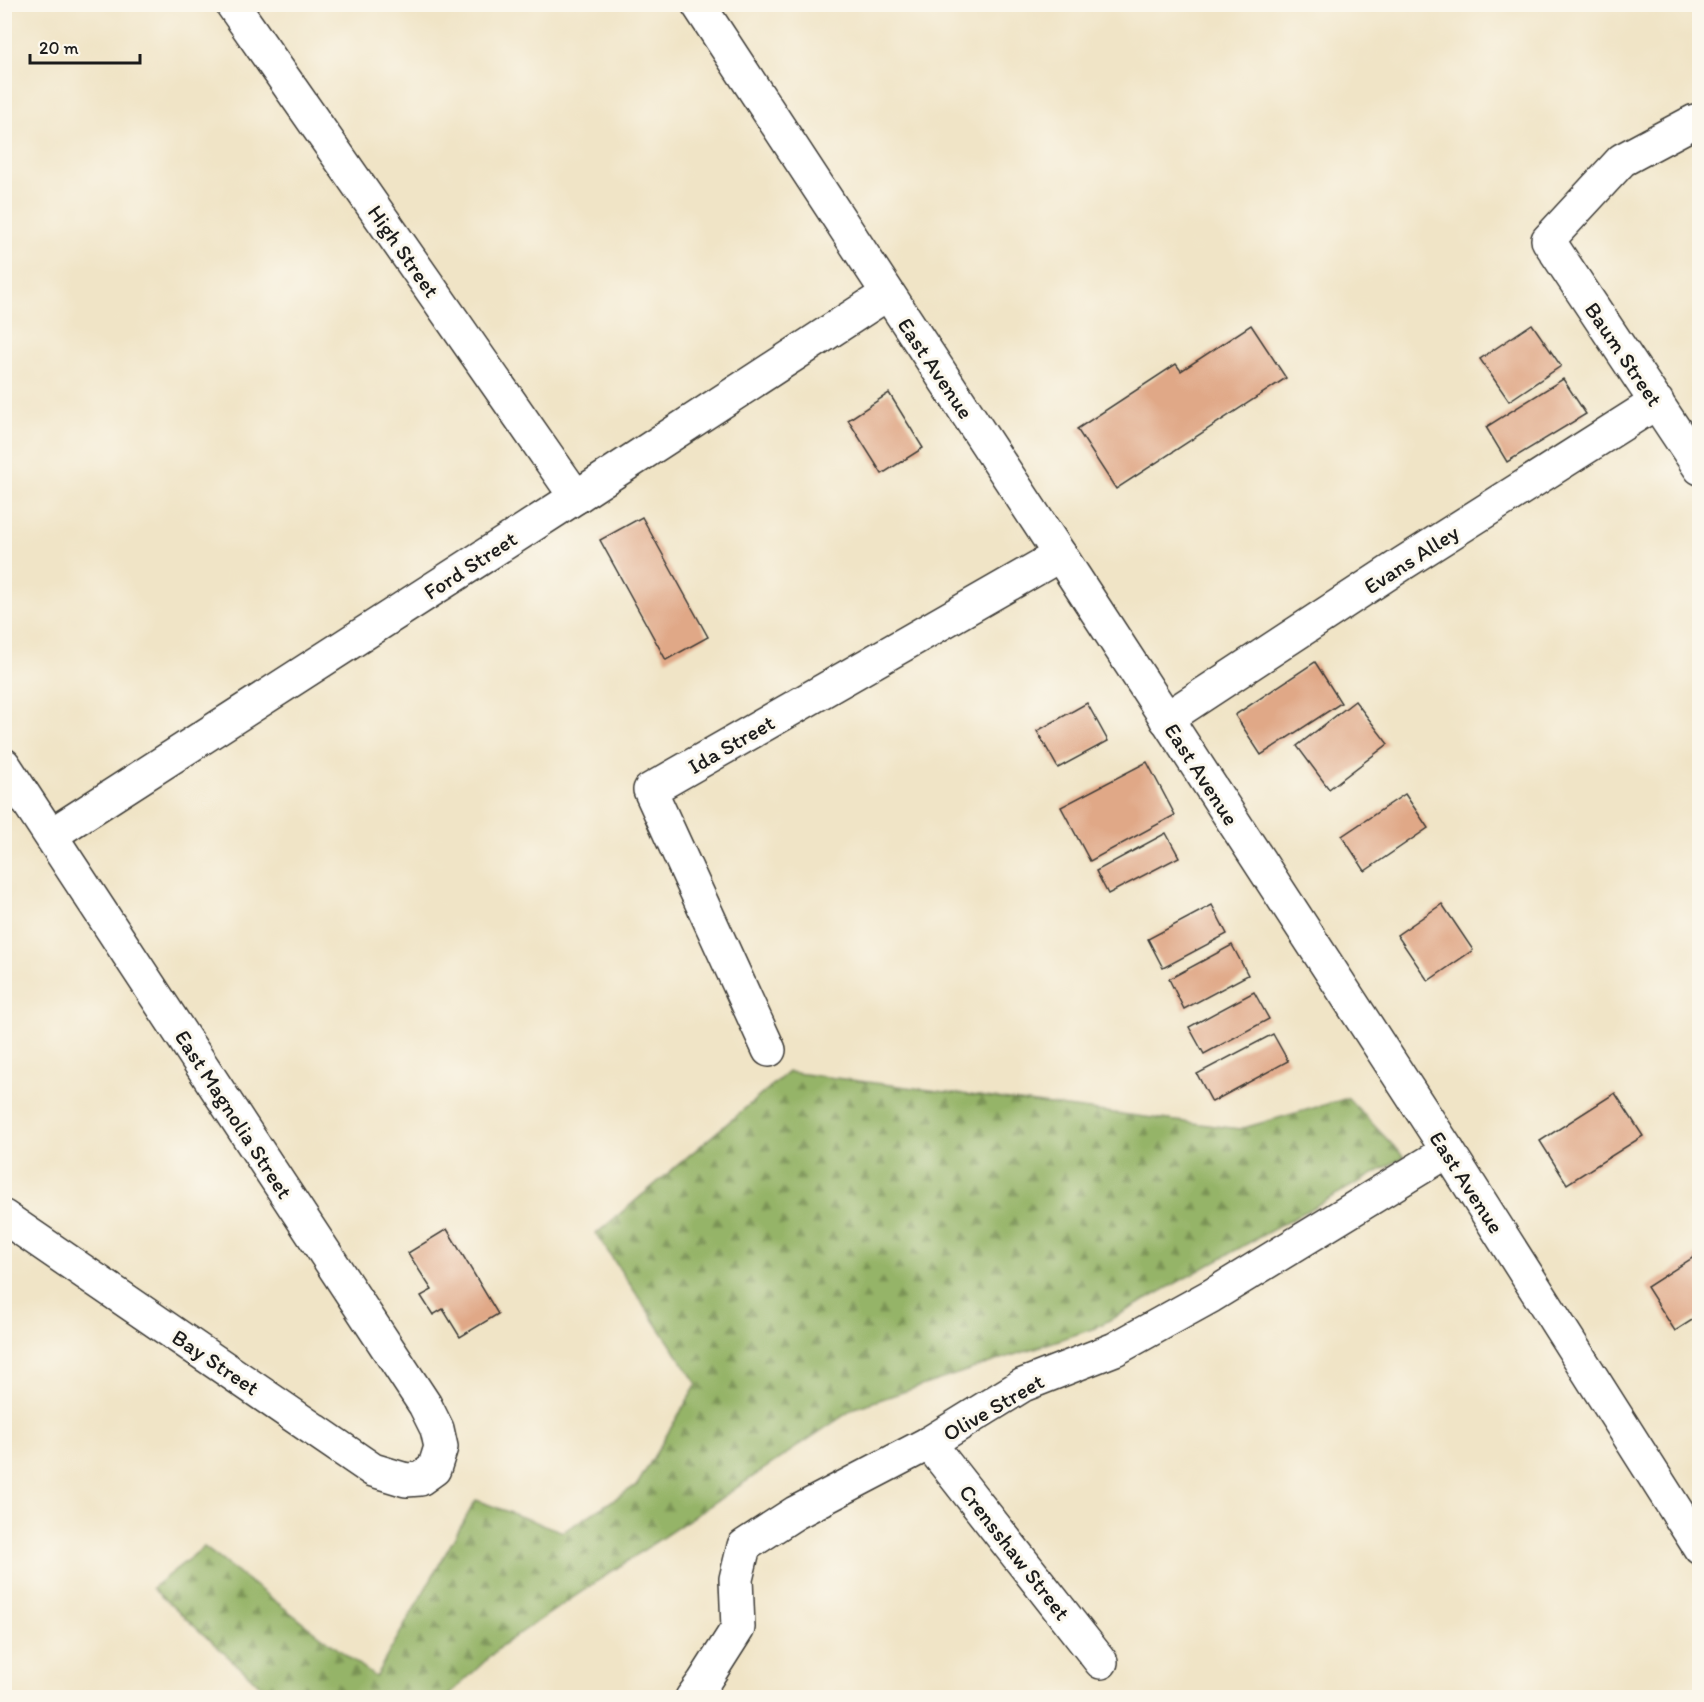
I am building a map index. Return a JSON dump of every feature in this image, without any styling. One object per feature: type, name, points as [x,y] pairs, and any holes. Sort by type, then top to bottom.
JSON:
[{"type":"street","name":"High Street","points":[[232,4],[576,496]]},
{"type":"street","name":"East Avenue","points":[[698,4],[1448,1151],[1700,1548]]},
{"type":"street","name":"Baum Street","points":[[1695,121],[1622,160],[1548,240],[1700,468]]},
{"type":"street","name":"Ford Street","points":[[51,835],[887,294]]},
{"type":"street","name":"Evans Alley","points":[[1166,719],[1402,564],[1657,402]]},
{"type":"street","name":"Ida Street","points":[[769,1050],[650,790],[1060,555]]},
{"type":"street","name":"East Magnolia Street","points":[[4,765],[425,1406],[436,1429],[441,1447],[434,1469]]},
{"type":"street","name":"Olive Street","points":[[692,1698],[738,1628],[736,1579],[744,1546],[795,1513],[929,1443],[1023,1385],[1115,1349],[1211,1296],[1448,1151]]},
{"type":"street","name":"Bay Street","points":[[4,1217],[373,1470],[406,1480],[420,1479],[434,1469]]},
{"type":"street","name":"Crensshaw Street","points":[[929,1443],[1101,1662]]},
{"type":"green space","points":[[788,1072],[1240,1129],[1348,1098],[1404,1157],[1095,1328],[855,1408],[501,1646],[447,1697],[273,1697],[152,1588],[204,1547],[375,1677],[476,1500],[563,1532],[637,1485],[697,1384],[596,1234]]},
{"type":"building","points":[[1532,324],[1561,366],[1509,401],[1480,359]]},
{"type":"building","points":[[1251,325],[1286,378],[1116,489],[1077,429],[1176,364],[1181,371]]},
{"type":"building","points":[[1563,379],[1586,414],[1507,462],[1486,427]]},
{"type":"building","points":[[889,393],[923,448],[882,474],[848,420]]},
{"type":"building","points":[[642,517],[708,637],[666,660],[600,540]]},
{"type":"building","points":[[1315,662],[1341,703],[1261,755],[1235,715]]},
{"type":"building","points":[[1355,701],[1388,744],[1329,789],[1297,746]]},
{"type":"building","points":[[1087,703],[1108,741],[1058,768],[1037,731]]},
{"type":"building","points":[[1147,762],[1175,815],[1090,861],[1061,807]]},
{"type":"building","points":[[1405,794],[1428,828],[1365,871],[1342,836]]},
{"type":"building","points":[[1166,833],[1179,857],[1108,894],[1096,871]]},
{"type":"building","points":[[1442,904],[1473,950],[1428,981],[1397,935]]},
{"type":"building","points":[[1212,905],[1227,934],[1163,968],[1148,939]]},
{"type":"building","points":[[1232,945],[1248,975],[1184,1009],[1169,979]]},
{"type":"building","points":[[1254,992],[1269,1019],[1204,1054],[1189,1027]]},
{"type":"building","points":[[1273,1034],[1288,1061],[1212,1102],[1197,1074]]},
{"type":"building","points":[[1615,1093],[1643,1136],[1567,1184],[1540,1141]]},
{"type":"building","points":[[447,1229],[498,1314],[460,1337],[443,1309],[433,1315],[421,1296],[432,1290],[408,1253]]},
{"type":"building","points":[[1700,1253],[1700,1315],[1675,1331],[1647,1287]]}]
